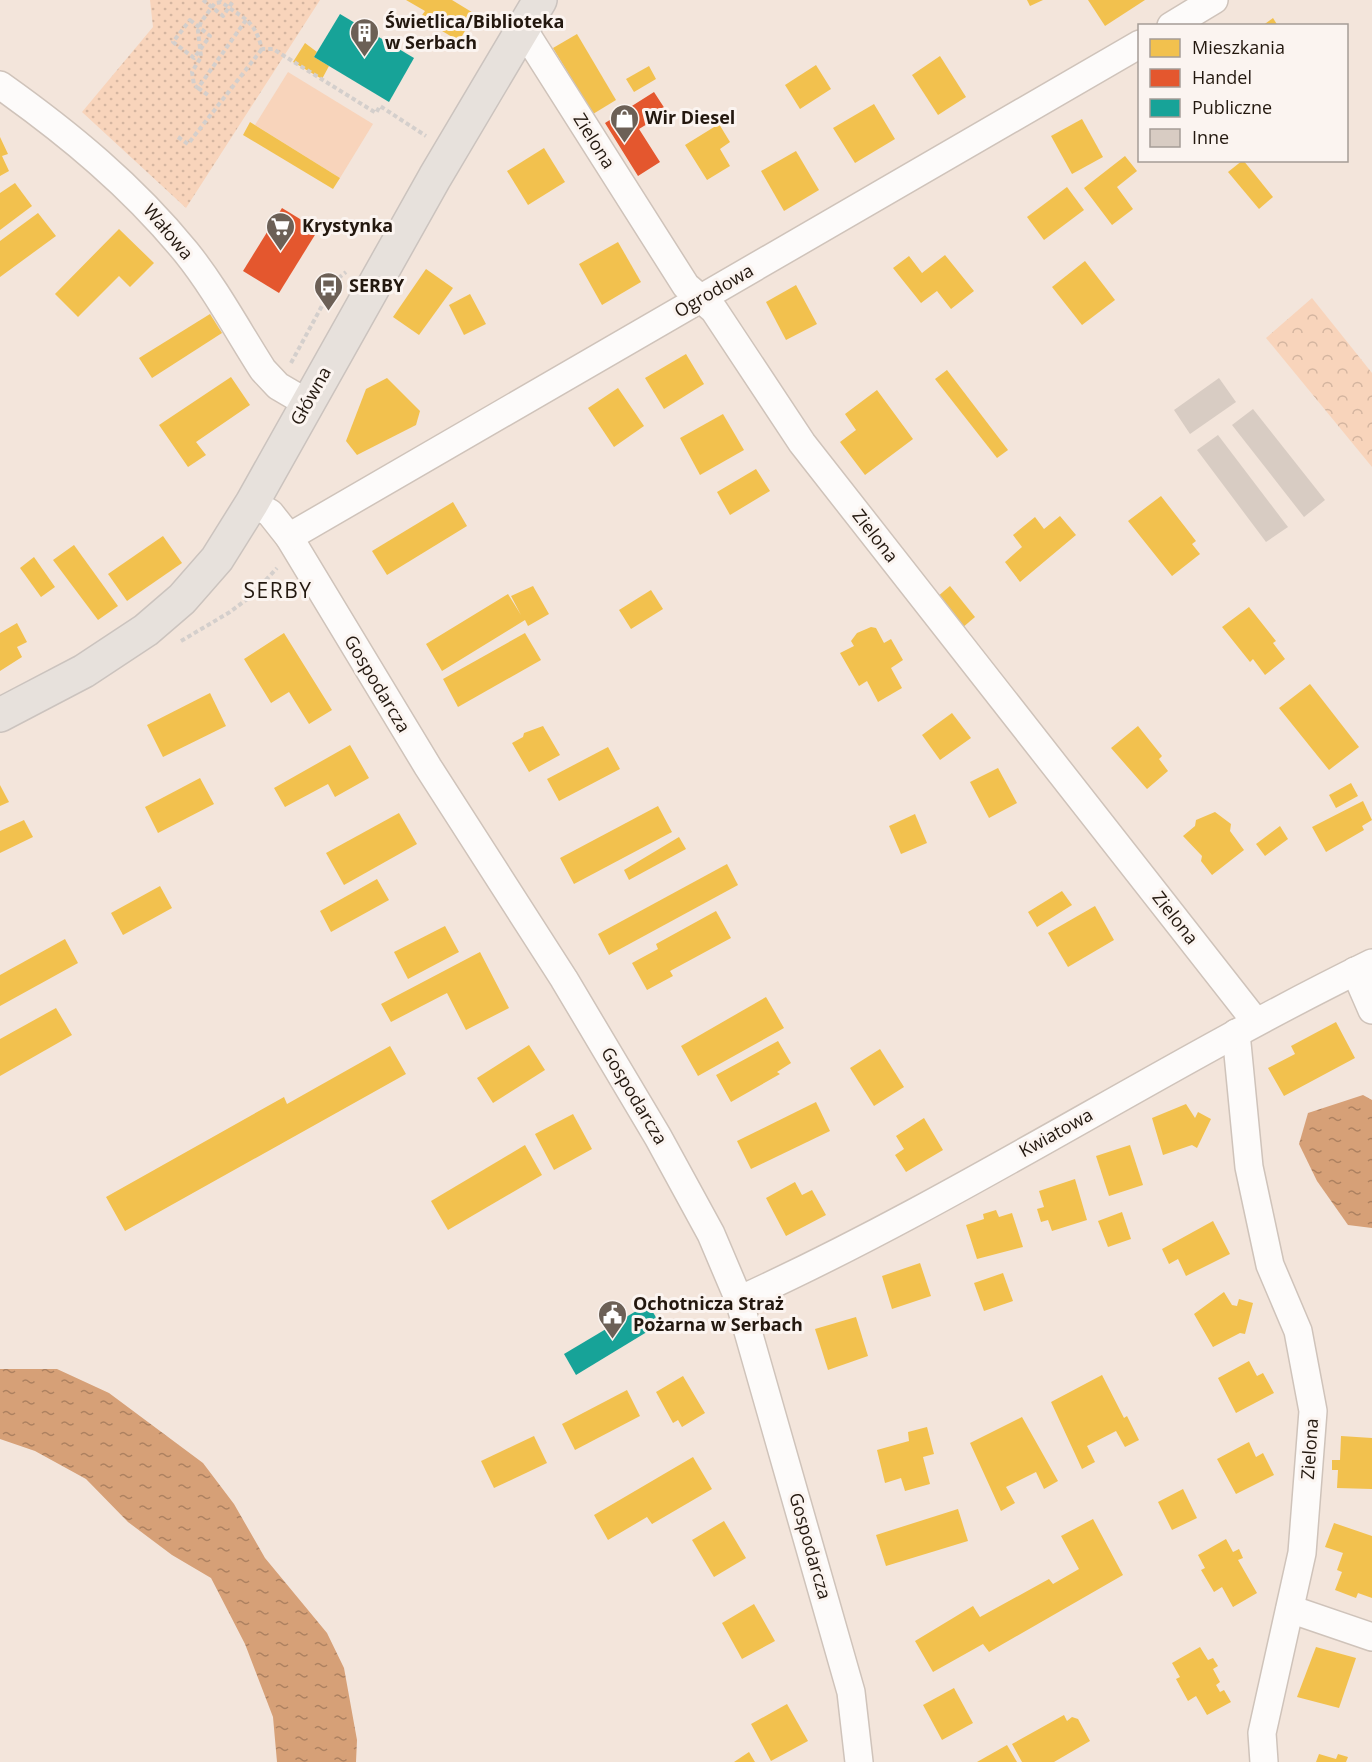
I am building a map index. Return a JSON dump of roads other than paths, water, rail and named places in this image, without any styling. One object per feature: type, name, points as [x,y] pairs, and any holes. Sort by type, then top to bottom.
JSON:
[{"type":"main road","name":"Główna","points":[[0,715],[84,671],[158,621],[194,587],[217,559],[252,503],[435,177],[540,0]]},
{"type":"street","points":[[1174,24],[1214,0]]},
{"type":"street","name":"Zielona","points":[[523,29],[686,286],[714,310],[802,443],[1246,1028],[1252,1178],[1270,1265],[1298,1331],[1313,1412],[1302,1553],[1262,1733],[1264,1762]]},
{"type":"street","name":"Ogrodowa","points":[[289,537],[1138,45]]},
{"type":"street","name":"Wałowa","points":[[0,85],[65,131],[134,192],[188,254],[263,370],[278,386],[307,403]]},
{"type":"street","name":"Gospodarcza","points":[[252,503],[270,513],[289,537],[428,768],[564,979],[658,1137],[711,1234],[739,1300],[851,1692],[859,1762]]},
{"type":"street","points":[[1364,967],[1372,1010]]},
{"type":"street","name":"Kwiatowa","points":[[739,1300],[828,1259],[1246,1028],[1364,967]]},
{"type":"street","points":[[1290,1609],[1372,1637]]},
{"type":"water","points":[[1363,1095],[1372,1100],[1372,1228],[1348,1225],[1317,1181],[1299,1144],[1308,1113]]},
{"type":"water","points":[[0,1369],[57,1369],[109,1393],[203,1463],[234,1504],[265,1558],[327,1633],[344,1668],[357,1740],[356,1762],[277,1762],[273,1717],[245,1644],[211,1578],[172,1555],[128,1522],[86,1479],[35,1451],[0,1439]]},
{"type":"place","name":"Świetlica/Biblioteka w Serbach","points":[[364,58]]},
{"type":"place","name":"Wir Diesel","points":[[624,144]]},
{"type":"place","name":"Krystynka","points":[[281,252]]},
{"type":"place","name":"SERBY","points":[[328,312]]},
{"type":"place","name":"Ochotnicza Straż Pożarna w Serbach","points":[[612,1340]]},
{"type":"district","name":"SERBY","points":[[278,591]]}]
